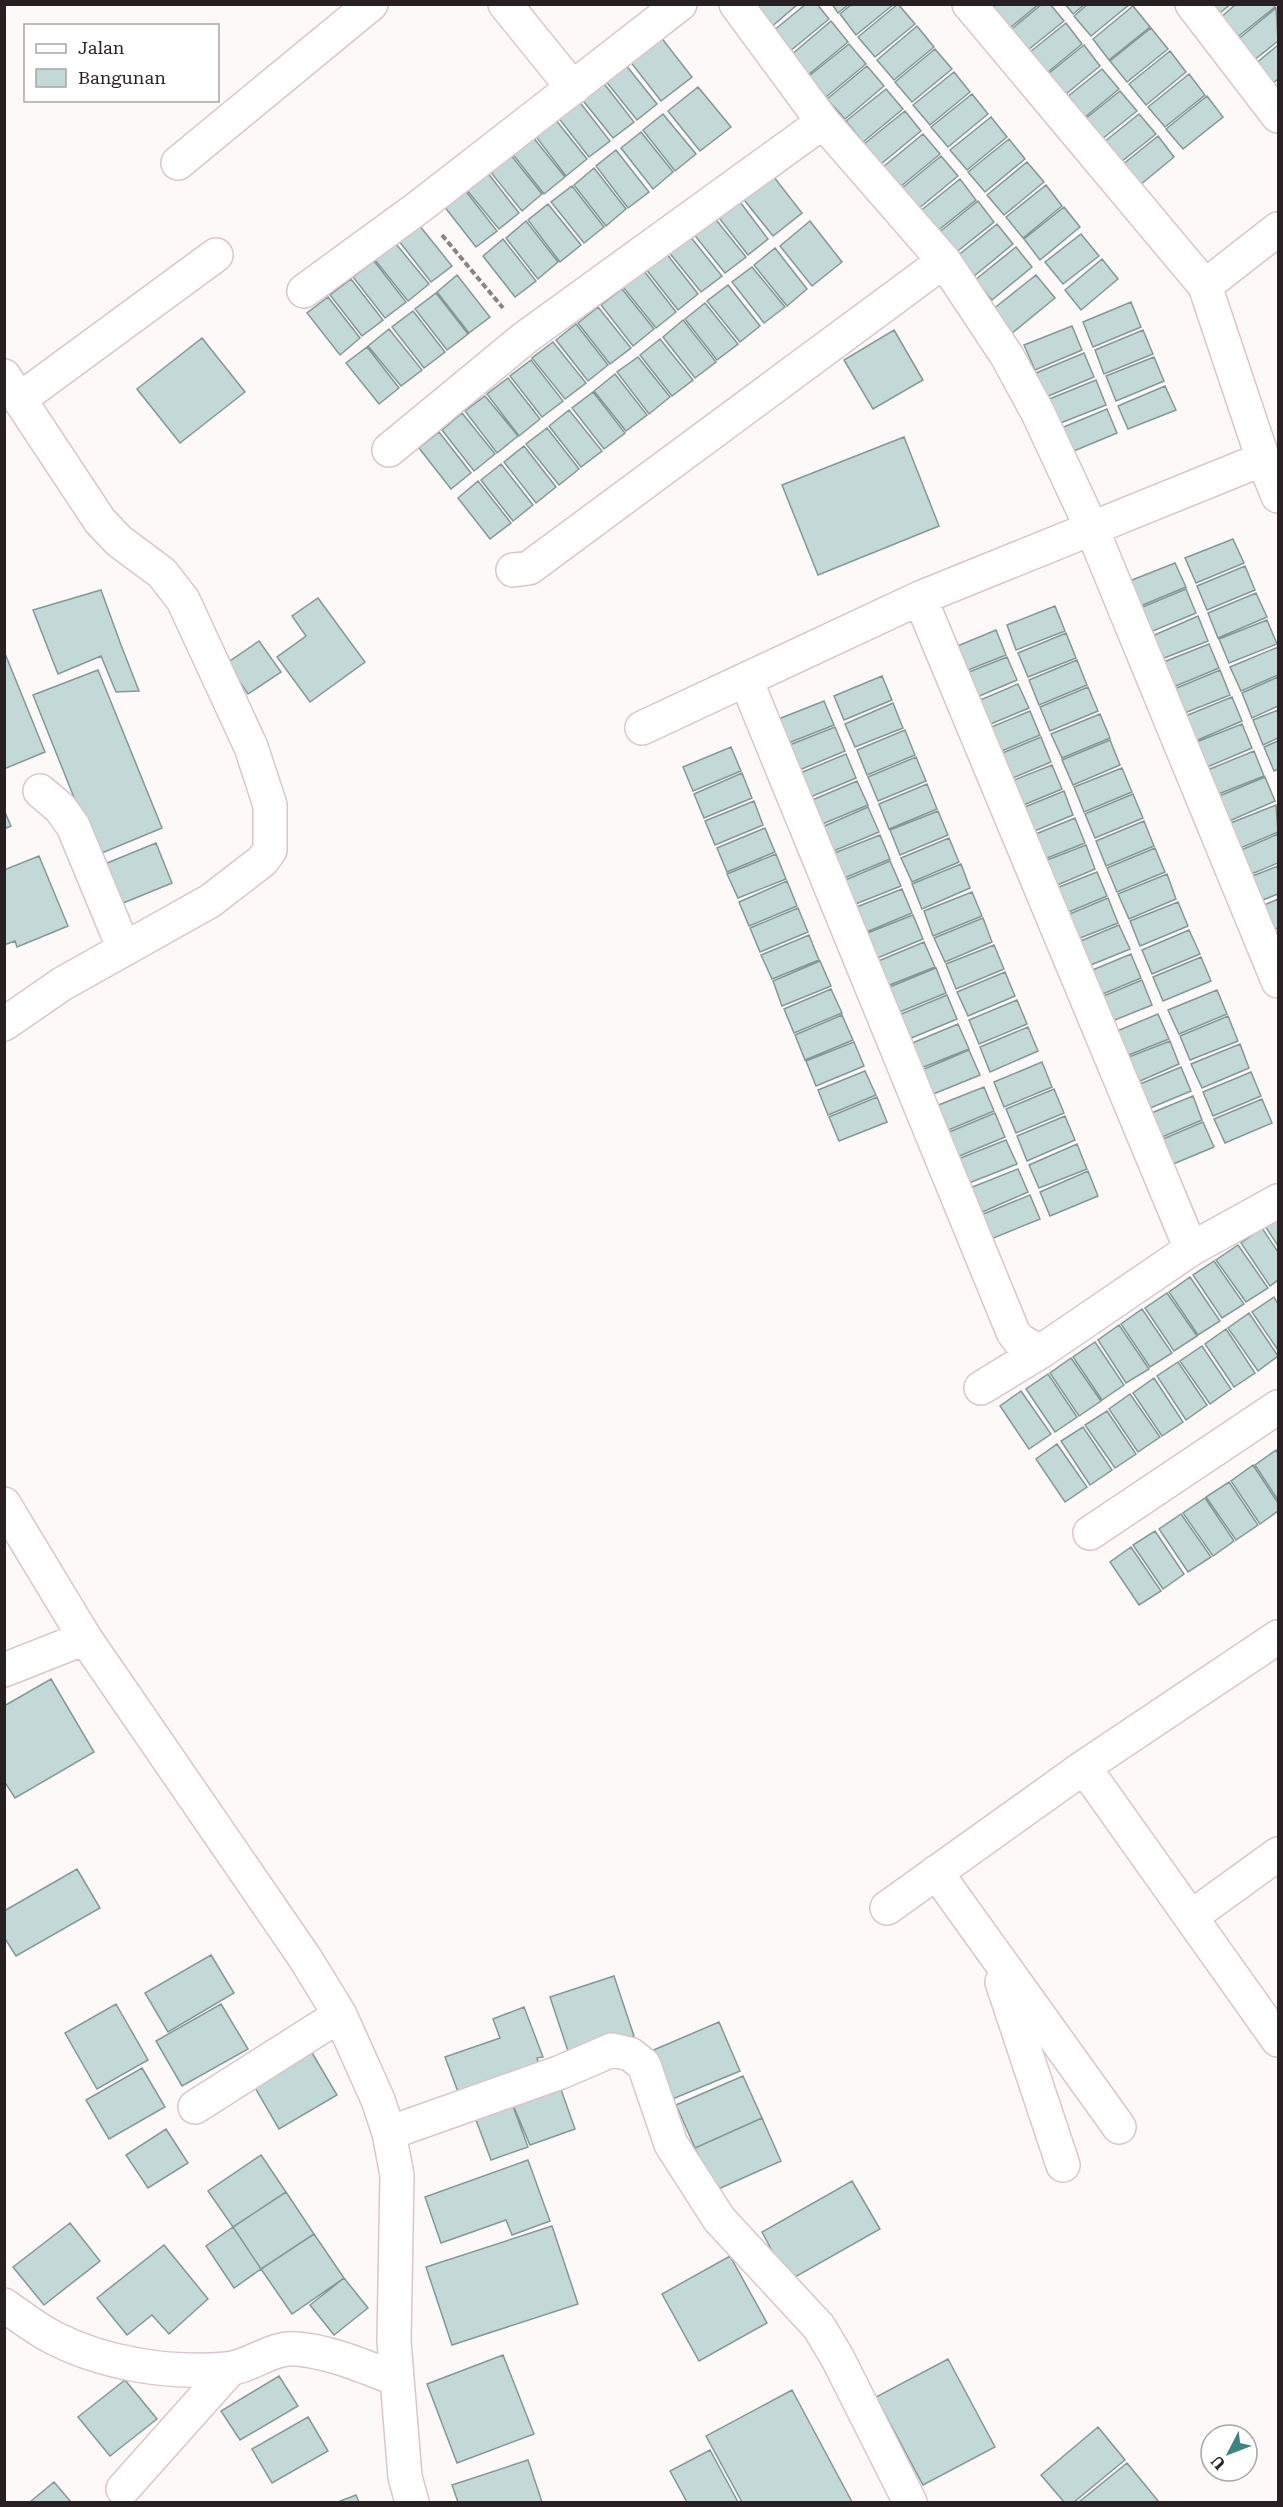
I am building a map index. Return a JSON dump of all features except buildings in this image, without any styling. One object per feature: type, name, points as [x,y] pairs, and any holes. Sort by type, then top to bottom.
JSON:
[{"type":"street","points":[[178,163],[371,4]]},
{"type":"street","points":[[506,4],[573,88]]},
{"type":"street","points":[[304,291],[419,207],[680,4]]},
{"type":"street","points":[[735,4],[823,122],[944,261],[1007,356],[1038,413],[1092,529],[1278,981]]},
{"type":"street","points":[[969,4],[1205,286],[1263,459],[1278,496]]},
{"type":"street","points":[[1192,4],[1278,116]]},
{"type":"street","points":[[389,450],[526,337],[823,122]]},
{"type":"street","points":[[1205,286],[1278,229]]},
{"type":"street","points":[[4,1024],[62,984],[210,901],[262,861],[270,850],[270,805],[251,747],[183,600],[162,573],[119,541],[100,521],[12,388],[216,255]]},
{"type":"street","points":[[513,570],[529,568],[944,261]]},
{"type":"street","points":[[642,728],[920,598],[1263,459]]},
{"type":"street","points":[[920,598],[1191,1249]]},
{"type":"street","points":[[746,680],[1013,1332],[1019,1340],[1040,1352]]},
{"type":"street","points":[[40,791],[60,808],[73,826],[124,950]]},
{"type":"street","points":[[981,1388],[1040,1352],[1191,1249],[1278,1201]]},
{"type":"street","points":[[1090,1533],[1278,1407]]},
{"type":"street","points":[[4,1504],[85,1638],[298,1948],[340,2015],[378,2100],[389,2133],[397,2175],[394,2341],[405,2477],[412,2502]]},
{"type":"street","points":[[887,1908],[1084,1767],[1278,1637]]},
{"type":"street","points":[[4,1670],[85,1638]]},
{"type":"street","points":[[1084,1767],[1278,2040]]},
{"type":"street","points":[[1191,1917],[1278,1854]]},
{"type":"street","points":[[936,1872],[1119,2127]]},
{"type":"street","points":[[991,1949],[1063,2165]]},
{"type":"street","points":[[195,2107],[340,2015]]},
{"type":"street","points":[[389,2133],[561,2072],[612,2050],[630,2054],[644,2066],[671,2144],[719,2219],[819,2327],[838,2359],[909,2502]]},
{"type":"street","points":[[4,2305],[53,2338],[97,2356],[168,2370],[230,2369],[261,2355],[294,2348],[331,2354],[397,2379]]},
{"type":"street","points":[[123,2489],[230,2369]]},
{"type":"path","points":[[419,207],[526,337]]}]
